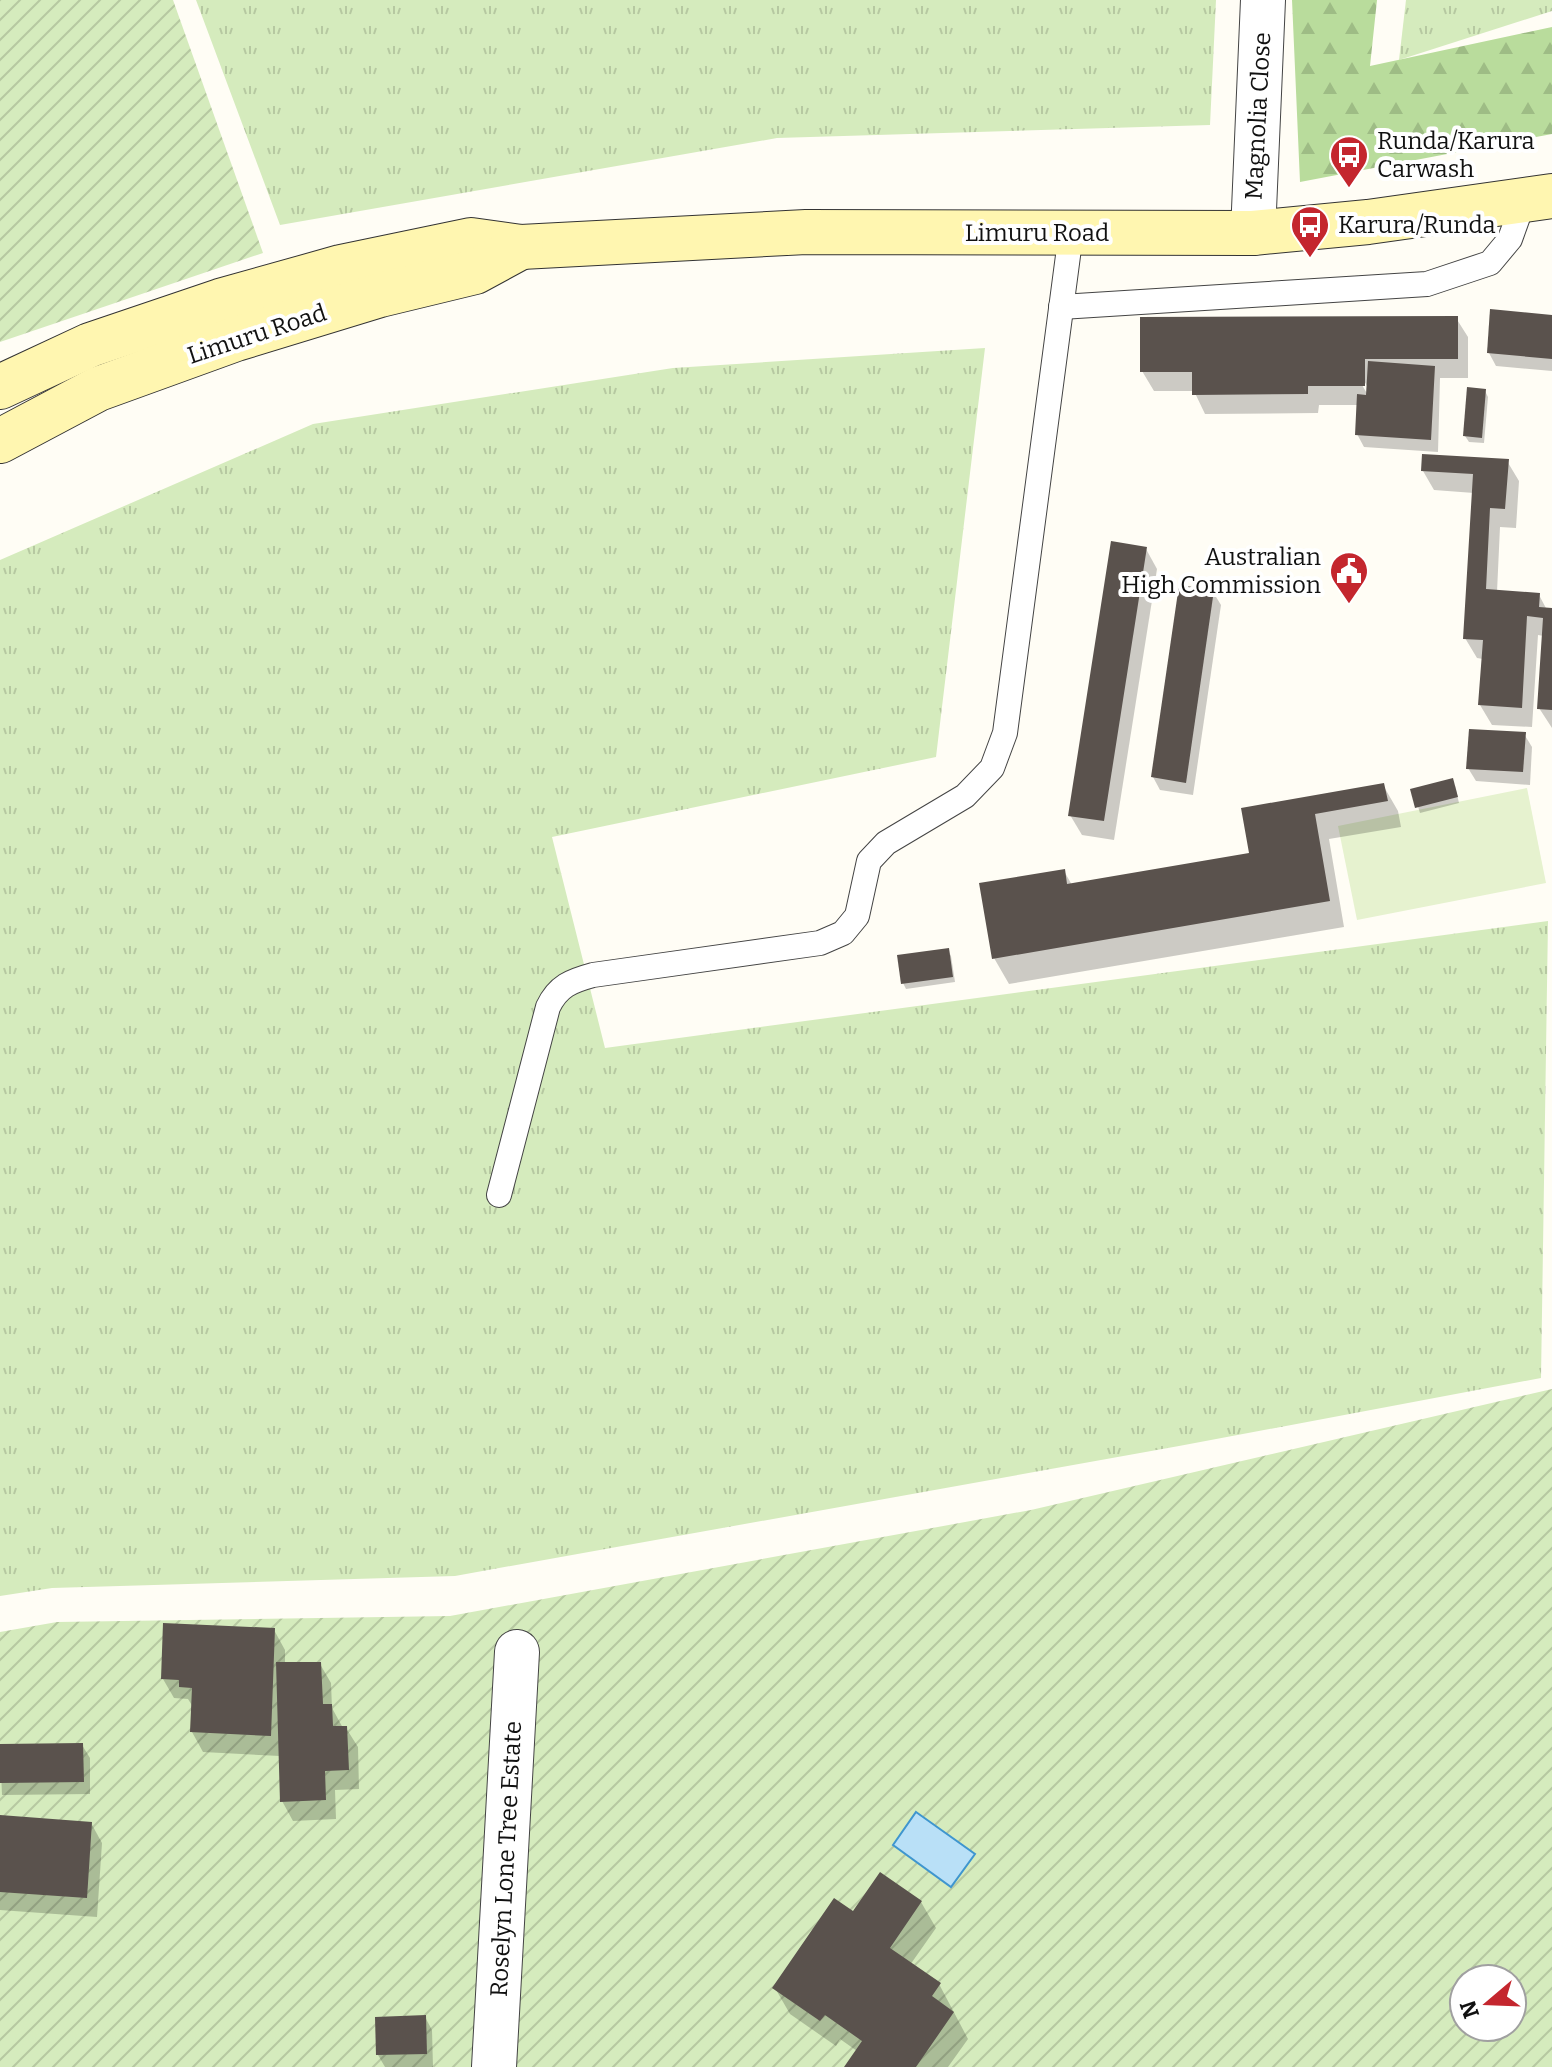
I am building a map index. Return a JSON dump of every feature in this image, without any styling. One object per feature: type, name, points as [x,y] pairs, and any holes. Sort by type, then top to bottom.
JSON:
[{"type":"main road","name":"Limuru Road","points":[[0,387],[90,345],[220,301],[341,267],[471,240],[521,247],[806,232],[1253,233],[1368,222],[1538,198]]},
{"type":"main road","name":"Limuru Road","points":[[0,441],[98,389],[236,339],[380,295],[475,272],[521,247]]},
{"type":"street","name":"Magnolia Close","points":[[1253,233],[1263,0]]},
{"type":"street","name":"Roselyn Lone Tree Estate","points":[[494,2067],[517,1652]]},
{"type":"lane","points":[[1061,307],[1427,284],[1490,263],[1538,198]]},
{"type":"lane","points":[[499,1195],[548,1007],[555,992],[570,981],[593,975],[820,943],[843,933],[857,916],[869,861],[886,843],[965,796],[992,768],[1005,733],[1071,233]]},
{"type":"green space","points":[[0,0],[173,0],[263,253],[0,342]]},
{"type":"green space","points":[[196,0],[1216,0],[1210,125],[777,138],[280,225]]},
{"type":"green space","points":[[1292,0],[1377,0],[1370,66],[1552,27],[1552,134],[1300,182]]},
{"type":"green space","points":[[1406,0],[1552,0],[1552,11],[1399,60]]},
{"type":"green space","points":[[985,348],[936,757],[552,837],[605,1048],[1548,921],[1541,1378],[455,1576],[52,1588],[0,1596],[0,560],[313,424],[673,368]]},
{"type":"green space","points":[[1527,788],[1546,883],[1357,920],[1338,826]]},
{"type":"green space","points":[[1552,1389],[1552,2067],[0,2067],[0,1632],[57,1622],[450,1616],[1031,1510]]},
{"type":"water","points":[[916,1812],[975,1854],[951,1887],[893,1845]]},
{"type":"building","points":[[1490,309],[1552,315],[1552,359],[1487,353]]},
{"type":"building","points":[[1458,316],[1458,359],[1365,359],[1365,386],[1308,386],[1308,394],[1192,395],[1192,372],[1140,372],[1140,317]]},
{"type":"building","points":[[1368,361],[1435,366],[1431,440],[1355,435],[1357,394],[1366,395]]},
{"type":"building","points":[[1467,387],[1486,389],[1482,438],[1463,436]]},
{"type":"building","points":[[1422,454],[1509,459],[1505,509],[1490,508],[1486,589],[1540,593],[1539,607],[1552,608],[1552,710],[1537,709],[1543,618],[1527,616],[1522,708],[1478,705],[1483,640],[1463,639],[1473,474],[1421,471]]},
{"type":"building","points":[[1111,541],[1147,547],[1104,821],[1068,816]]},
{"type":"building","points":[[1179,585],[1214,590],[1186,783],[1151,777]]},
{"type":"building","points":[[1469,729],[1526,732],[1523,772],[1466,769]]},
{"type":"building","points":[[1453,778],[1458,797],[1415,808],[1410,789]]},
{"type":"building","points":[[1384,783],[1388,801],[1315,814],[1330,901],[992,959],[979,883],[1065,869],[1067,884],[1249,853],[1241,808]]},
{"type":"building","points":[[949,948],[953,977],[901,984],[897,955]]},
{"type":"building","points":[[163,1623],[275,1628],[271,1736],[190,1732],[192,1688],[179,1687],[179,1680],[161,1679]]},
{"type":"building","points":[[276,1662],[321,1662],[323,1704],[332,1704],[333,1726],[347,1726],[349,1770],[325,1771],[326,1800],[280,1802]]},
{"type":"building","points":[[83,1743],[84,1782],[0,1783],[0,1744]]},
{"type":"building","points":[[0,1815],[92,1822],[87,1898],[0,1892]]},
{"type":"building","points":[[880,1872],[922,1901],[890,1948],[941,1983],[932,1996],[954,2012],[916,2067],[844,2067],[862,2041],[825,2015],[820,2021],[772,1988],[834,1898],[853,1911]]},
{"type":"building","points":[[426,2015],[427,2054],[376,2055],[375,2017]]},
{"type":"place","name":"Runda/Karura Carwash","points":[[1349,189]]},
{"type":"place","name":"Karura/Runda","points":[[1310,259]]},
{"type":"place","name":"Australian High Commission","points":[[1349,605]]}]
